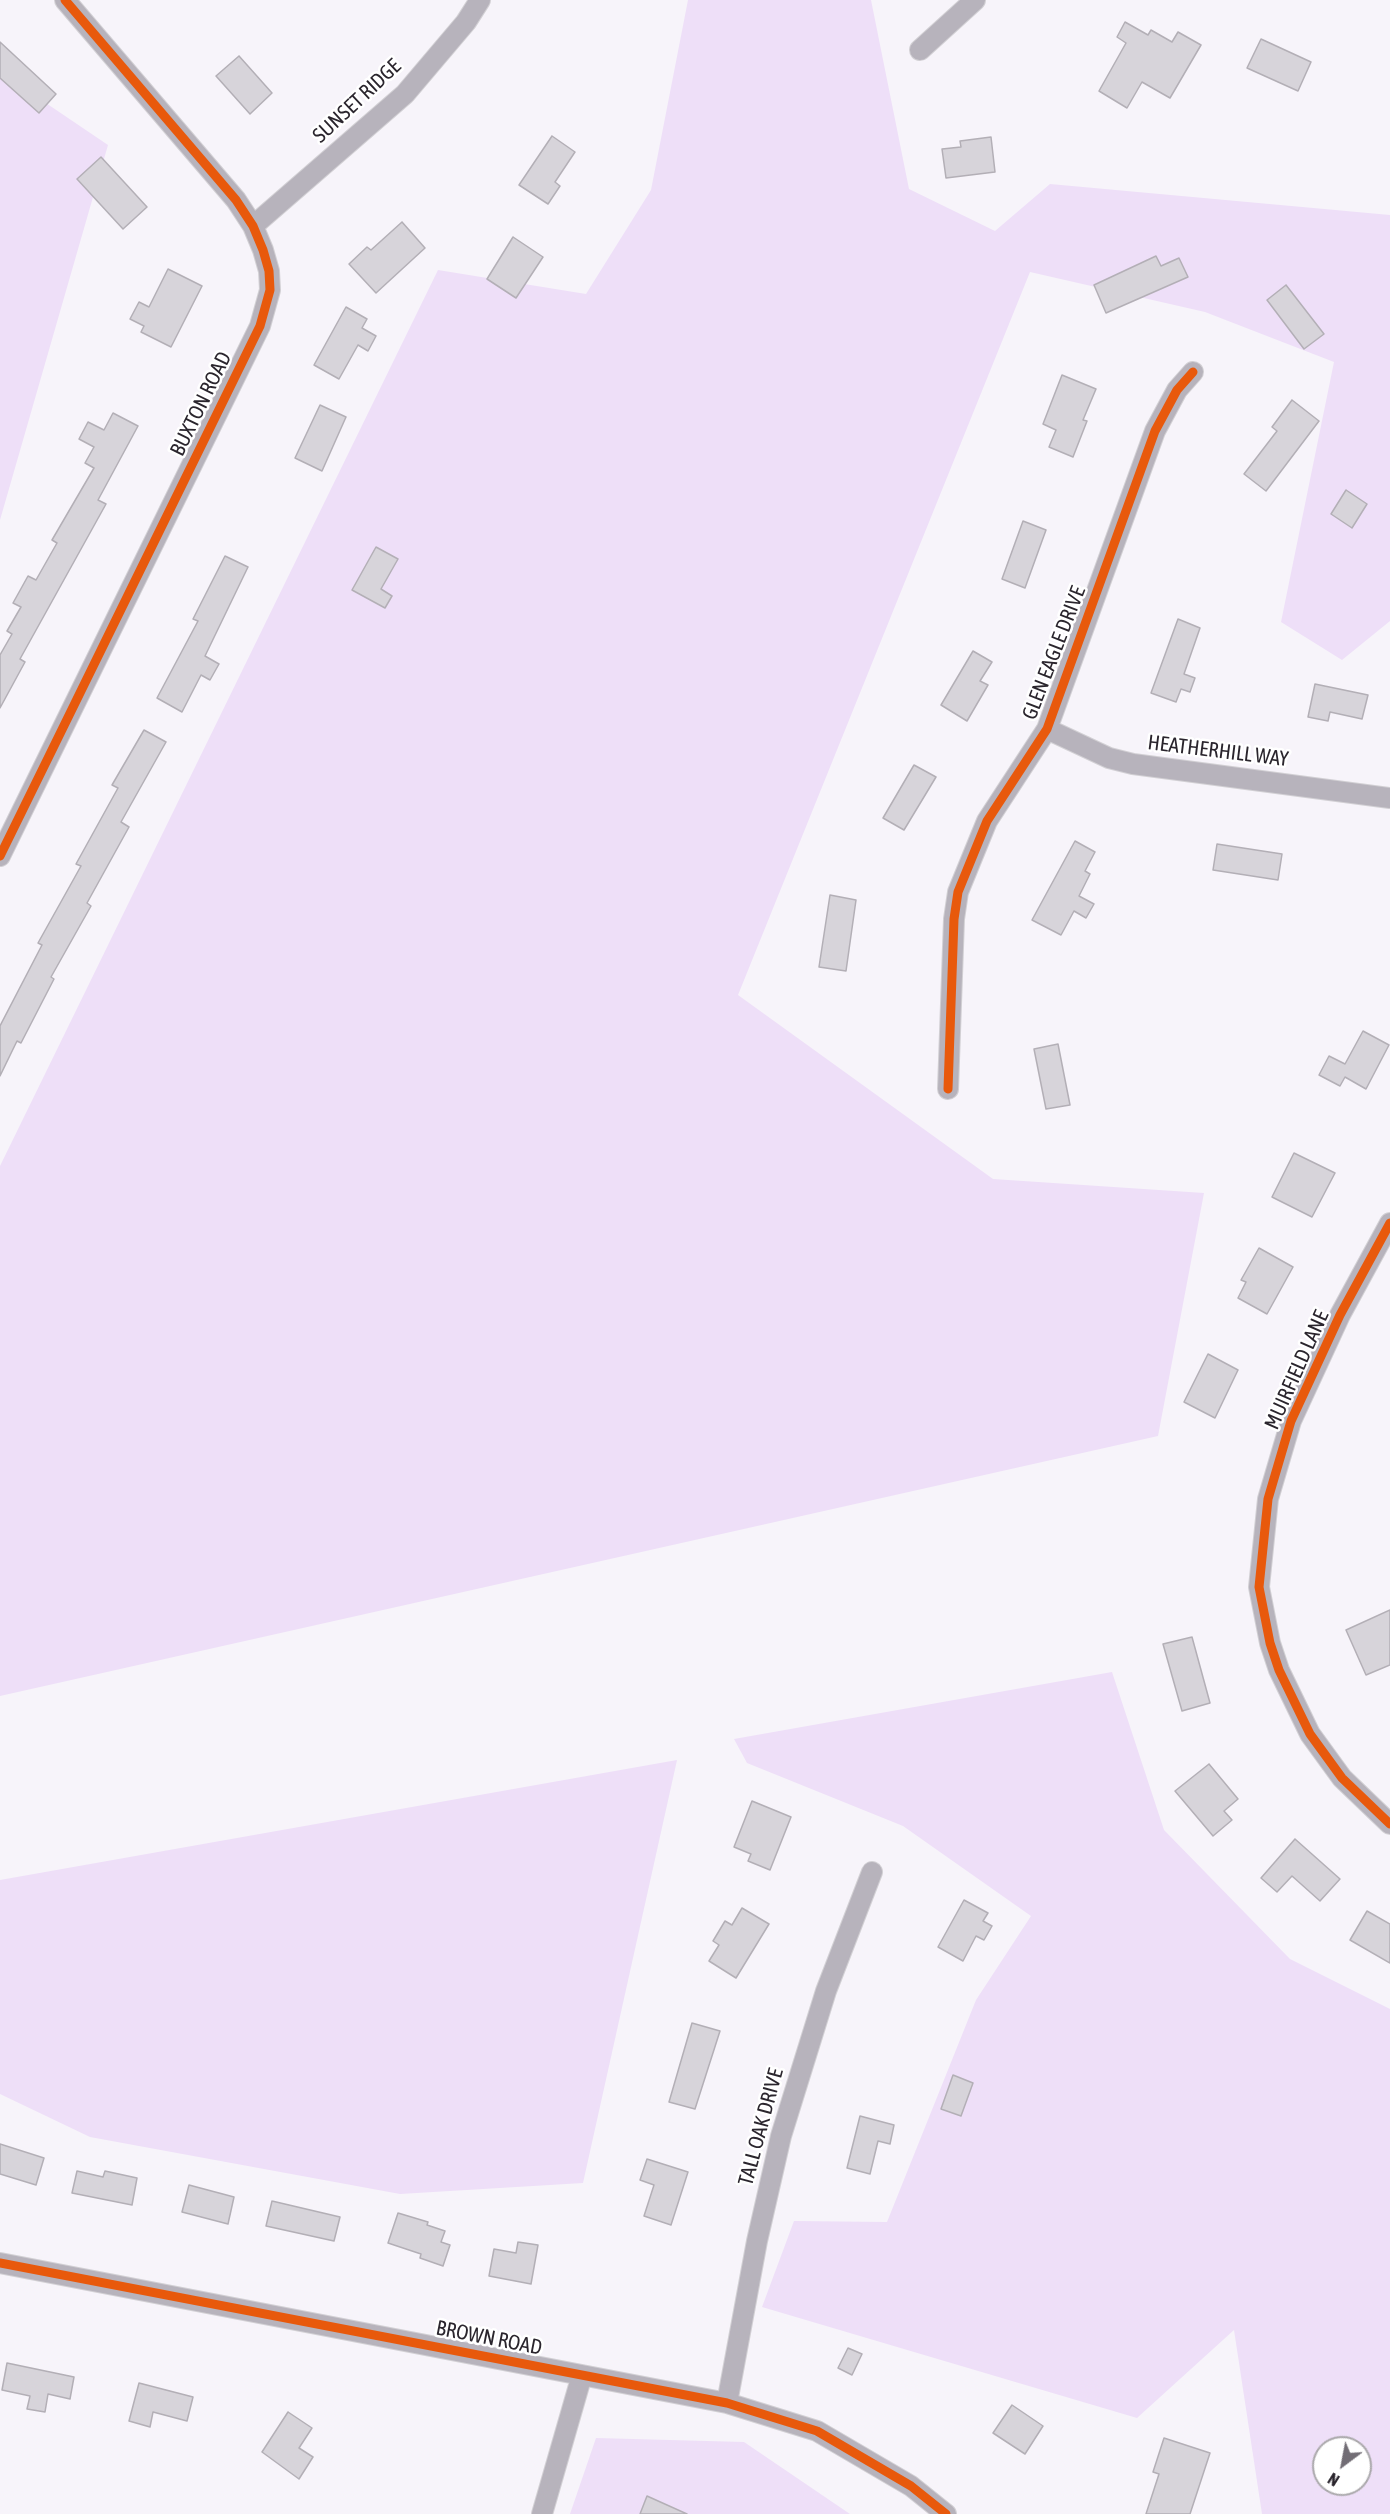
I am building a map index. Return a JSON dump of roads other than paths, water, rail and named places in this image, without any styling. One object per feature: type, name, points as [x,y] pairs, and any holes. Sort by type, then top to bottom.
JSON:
[{"type":"street","name":"BUXTON ROAD","points":[[0,856],[260,326],[270,290],[269,271],[253,226],[236,200],[65,0]]},
{"type":"street","name":"SUNSET RIDGE","points":[[253,226],[405,94],[466,22],[480,0]]},
{"type":"street","points":[[920,50],[975,0]]},
{"type":"street","name":"GLEN EAGLE DRIVE","points":[[948,1089],[954,919],[958,892],[976,842],[987,821],[1047,729],[1155,431],[1177,390],[1193,372]]},
{"type":"street","name":"HEATHERHILL WAY","points":[[1047,729],[1109,758],[1133,764],[1390,798]]},
{"type":"street","name":"MUIRFIELD LANE","points":[[1390,1223],[1340,1315],[1291,1420],[1268,1499],[1259,1587],[1270,1643],[1279,1670],[1310,1734],[1342,1778],[1390,1824]]},
{"type":"street","name":"TALL OAK DRIVE","points":[[727,2403],[757,2241],[780,2136],[826,1991],[872,1872]]},
{"type":"street","name":"BROWN ROAD","points":[[0,2263],[727,2403],[817,2431],[911,2486],[946,2514]]},
{"type":"street","points":[[542,2514],[582,2375]]}]
